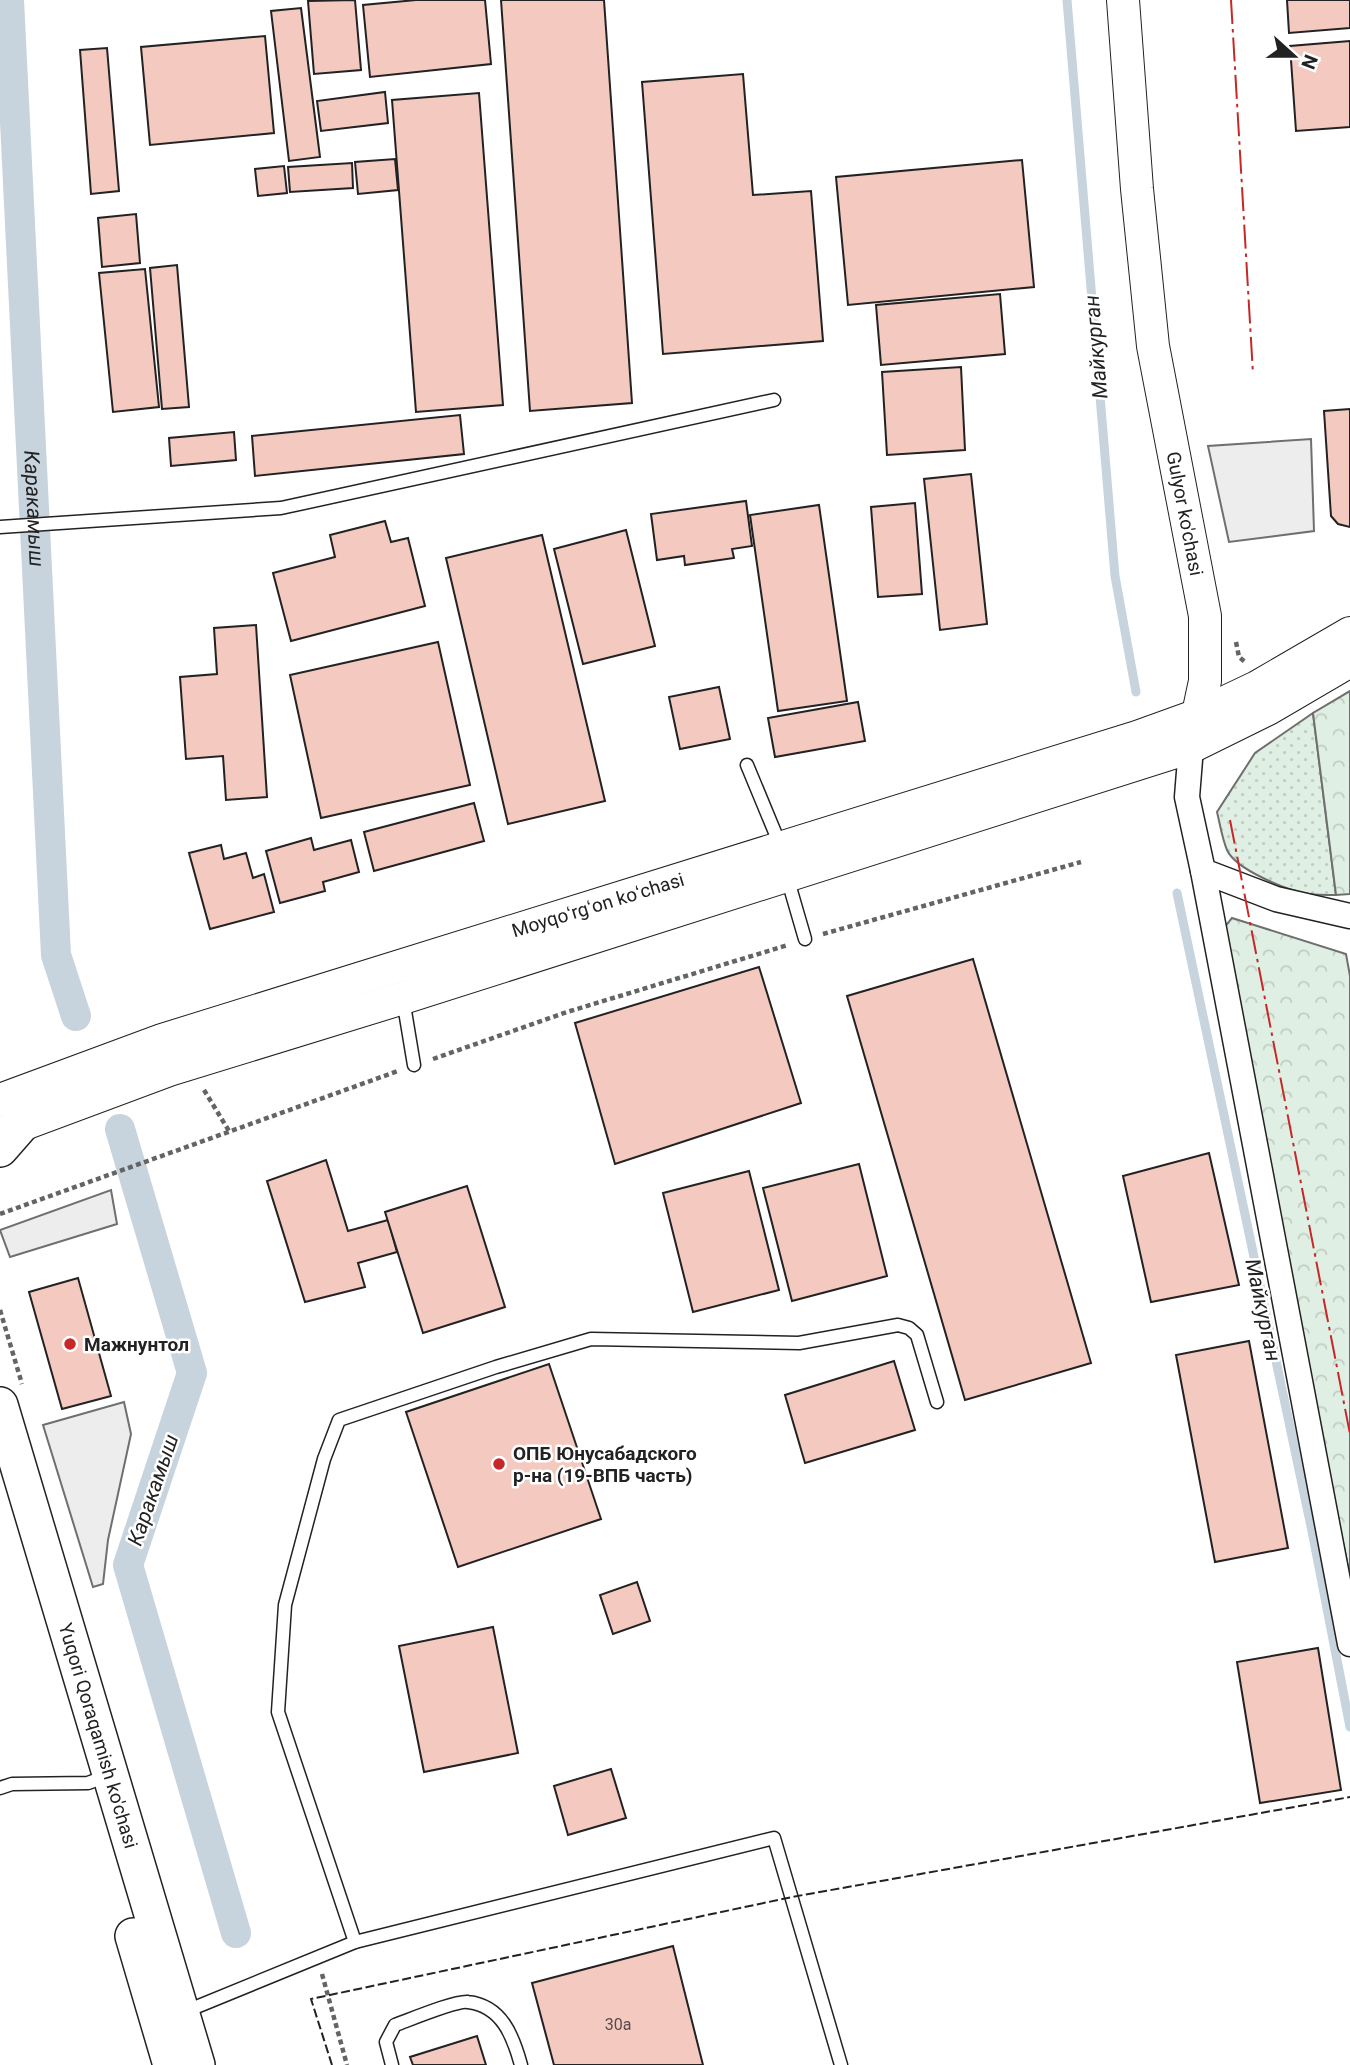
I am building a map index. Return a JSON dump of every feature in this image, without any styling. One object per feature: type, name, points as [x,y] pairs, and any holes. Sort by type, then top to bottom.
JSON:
[{"type":"main road","name":"Yuqori Qoraqamish ko'chasi","points":[[0,1405],[100,1779],[170,2018],[197,2065]]},
{"type":"main road","name":"Yuqori Qoraqamish ko'chasi","points":[[0,1482],[100,1779]]},
{"type":"main road","name":"Yuqori Qoraqamish ko'chasi","points":[[170,2018],[172,2065]]},
{"type":"street","name":"Gulyor ko'chasi","points":[[1123,0],[1137,189],[1153,346],[1205,616],[1206,681],[1191,747],[1186,797],[1203,871],[1350,1644]]},
{"type":"street","name":"Moyqoʻrgʻon koʻchasi","points":[[165,1055],[403,998],[1137,737],[1198,715],[1257,687],[1350,633]]},
{"type":"street","name":"Moyqoʻrgʻon koʻchasi","points":[[16,1119],[165,1055],[784,862],[1191,747],[1268,709],[1350,661]]},
{"type":"street","points":[[1203,871],[1276,899],[1350,916]]},
{"type":"lane","points":[[0,527],[281,508],[774,400]]},
{"type":"lane","points":[[747,765],[784,862],[805,940]]},
{"type":"lane","points":[[403,998],[414,1065]]},
{"type":"lane","points":[[355,1942],[278,1712],[285,1605],[324,1459],[339,1420],[496,1367],[591,1339],[799,1343],[898,1325],[909,1328],[917,1335],[937,1402]]},
{"type":"lane","points":[[0,1788],[12,1784],[100,1779]]},
{"type":"lane","points":[[170,2018],[355,1942],[774,1838],[841,2065]]},
{"type":"lane","points":[[392,2065],[386,2042],[395,2025],[466,2001],[487,2008],[506,2024],[521,2065]]},
{"type":"path","points":[[1234,631],[1239,657],[1246,663]]},
{"type":"path","points":[[0,1214],[567,1012],[805,940],[1082,862]]},
{"type":"path","points":[[318,1956],[326,1996],[347,2065]]},
{"type":"green space","points":[[1350,691],[1350,894],[1336,895],[1313,713]]},
{"type":"green space","points":[[1313,713],[1336,895],[1299,892],[1276,884],[1240,865],[1227,850],[1217,812],[1255,753]]},
{"type":"green space","points":[[1232,918],[1346,954],[1350,976],[1350,1577],[1220,933]]},
{"type":"shaded area","points":[[1311,439],[1314,531],[1229,542],[1208,446]]},
{"type":"shaded area","points":[[111,1190],[117,1224],[10,1257],[0,1230]]},
{"type":"shaded area","points":[[124,1402],[131,1434],[108,1540],[103,1584],[93,1587],[43,1425]]},
{"type":"building","points":[[355,0],[361,70],[314,74],[308,1]]},
{"type":"building","points":[[416,0],[485,0],[491,64],[370,77],[363,5]]},
{"type":"building","points":[[501,0],[604,0],[632,403],[530,411]]},
{"type":"building","points":[[1287,0],[1350,0],[1350,28],[1289,33]]},
{"type":"building","points":[[301,8],[320,157],[289,161],[271,11]]},
{"type":"building","points":[[265,36],[274,133],[150,145],[141,47]]},
{"type":"building","points":[[1350,41],[1350,127],[1296,131],[1290,46]]},
{"type":"building","points":[[107,48],[119,191],[91,194],[80,50]]},
{"type":"building","points":[[743,74],[753,195],[811,191],[823,341],[663,354],[642,82]]},
{"type":"building","points":[[385,92],[388,123],[321,131],[317,101]]},
{"type":"building","points":[[479,93],[503,405],[416,412],[392,100]]},
{"type":"building","points":[[395,159],[398,190],[358,194],[355,162]]},
{"type":"building","points":[[1022,160],[1034,287],[848,305],[836,177]]},
{"type":"building","points":[[352,163],[353,188],[290,192],[288,167]]},
{"type":"building","points":[[284,166],[287,193],[258,196],[255,169]]},
{"type":"building","points":[[136,214],[140,263],[102,267],[98,218]]},
{"type":"building","points":[[177,265],[189,407],[162,409],[150,268]]},
{"type":"building","points":[[145,269],[159,407],[113,412],[99,273]]},
{"type":"building","points":[[1000,294],[1005,354],[881,365],[876,305]]},
{"type":"building","points":[[961,367],[965,450],[887,455],[882,372]]},
{"type":"building","points":[[1350,409],[1350,527],[1338,524],[1331,516],[1324,411]]},
{"type":"building","points":[[460,415],[464,454],[255,476],[252,436]]},
{"type":"building","points":[[234,432],[236,460],[171,466],[169,438]]},
{"type":"building","points":[[971,474],[987,624],[940,630],[924,479]]},
{"type":"building","points":[[746,501],[752,546],[732,549],[734,558],[685,565],[684,556],[657,560],[651,514]]},
{"type":"building","points":[[915,503],[922,594],[878,597],[871,507]]},
{"type":"building","points":[[819,505],[847,701],[778,711],[750,515]]},
{"type":"building","points":[[385,521],[391,542],[408,538],[425,606],[291,641],[273,573],[335,557],[330,535]]},
{"type":"building","points":[[626,530],[655,646],[583,664],[554,549]]},
{"type":"building","points":[[542,535],[605,801],[508,824],[446,558]]},
{"type":"building","points":[[256,625],[267,797],[226,800],[223,756],[186,759],[180,677],[217,674],[214,628]]},
{"type":"building","points":[[438,642],[470,785],[321,818],[290,675]]},
{"type":"building","points":[[719,687],[730,739],[680,749],[669,697]]},
{"type":"building","points":[[858,702],[865,741],[775,757],[768,718]]},
{"type":"building","points":[[474,803],[484,841],[374,871],[364,832]]},
{"type":"building","points":[[311,838],[314,850],[351,840],[359,872],[323,882],[325,891],[280,903],[266,851]]},
{"type":"building","points":[[221,845],[224,859],[246,853],[253,878],[264,874],[274,912],[210,929],[189,853]]},
{"type":"building","points":[[973,959],[1091,1363],[965,1400],[847,996]]},
{"type":"building","points":[[759,967],[801,1103],[615,1164],[575,1023]]},
{"type":"building","points":[[1209,1153],[1239,1285],[1151,1302],[1123,1176]]},
{"type":"building","points":[[326,1160],[348,1231],[388,1220],[397,1252],[358,1263],[365,1287],[305,1302],[267,1181]]},
{"type":"building","points":[[859,1164],[887,1276],[792,1301],[763,1188]]},
{"type":"building","points":[[749,1171],[779,1290],[693,1312],[663,1193]]},
{"type":"building","points":[[467,1186],[505,1307],[423,1333],[385,1212]]},
{"type":"building","points":[[78,1278],[111,1396],[62,1409],[29,1292]]},
{"type":"building","points":[[1249,1341],[1288,1548],[1215,1562],[1176,1355]]},
{"type":"building","points":[[894,1361],[915,1430],[805,1463],[785,1395]]},
{"type":"building","points":[[549,1364],[601,1519],[458,1567],[406,1412]]},
{"type":"building","points":[[637,1582],[650,1621],[613,1634],[600,1595]]},
{"type":"building","points":[[493,1627],[518,1753],[424,1772],[399,1646]]},
{"type":"building","points":[[1318,1648],[1341,1790],[1260,1803],[1237,1662]]},
{"type":"building","points":[[611,1769],[626,1818],[568,1835],[554,1786]]},
{"type":"building","points":[[673,1946],[703,2065],[554,2065],[532,1983]]},
{"type":"building","points":[[477,2036],[486,2065],[413,2065],[410,2057]]},
{"type":"waterway","name":"Каракамыш","points":[[9,0],[56,955],[76,1016]]},
{"type":"waterway","name":"Майкурган","points":[[1067,0],[1115,576],[1136,692]]},
{"type":"waterway","name":"Майкурган","points":[[1177,893],[1312,1531],[1350,1727]]},
{"type":"waterway","name":"Каракамыш","points":[[120,1129],[192,1373],[128,1565],[236,1933]]},
{"type":"fence","points":[[332,2065],[311,1999],[792,1897],[1350,1797]]},
{"type":"power","points":[[1231,0],[1253,374]]},
{"type":"power","points":[[1230,820],[1350,1434]]},
{"type":"place","name":"Мажнунтол","points":[[70,1344]]},
{"type":"place","name":"ОПБ Юнусабадского р-на (19-ВПБ часть)","points":[[499,1464]]}]
